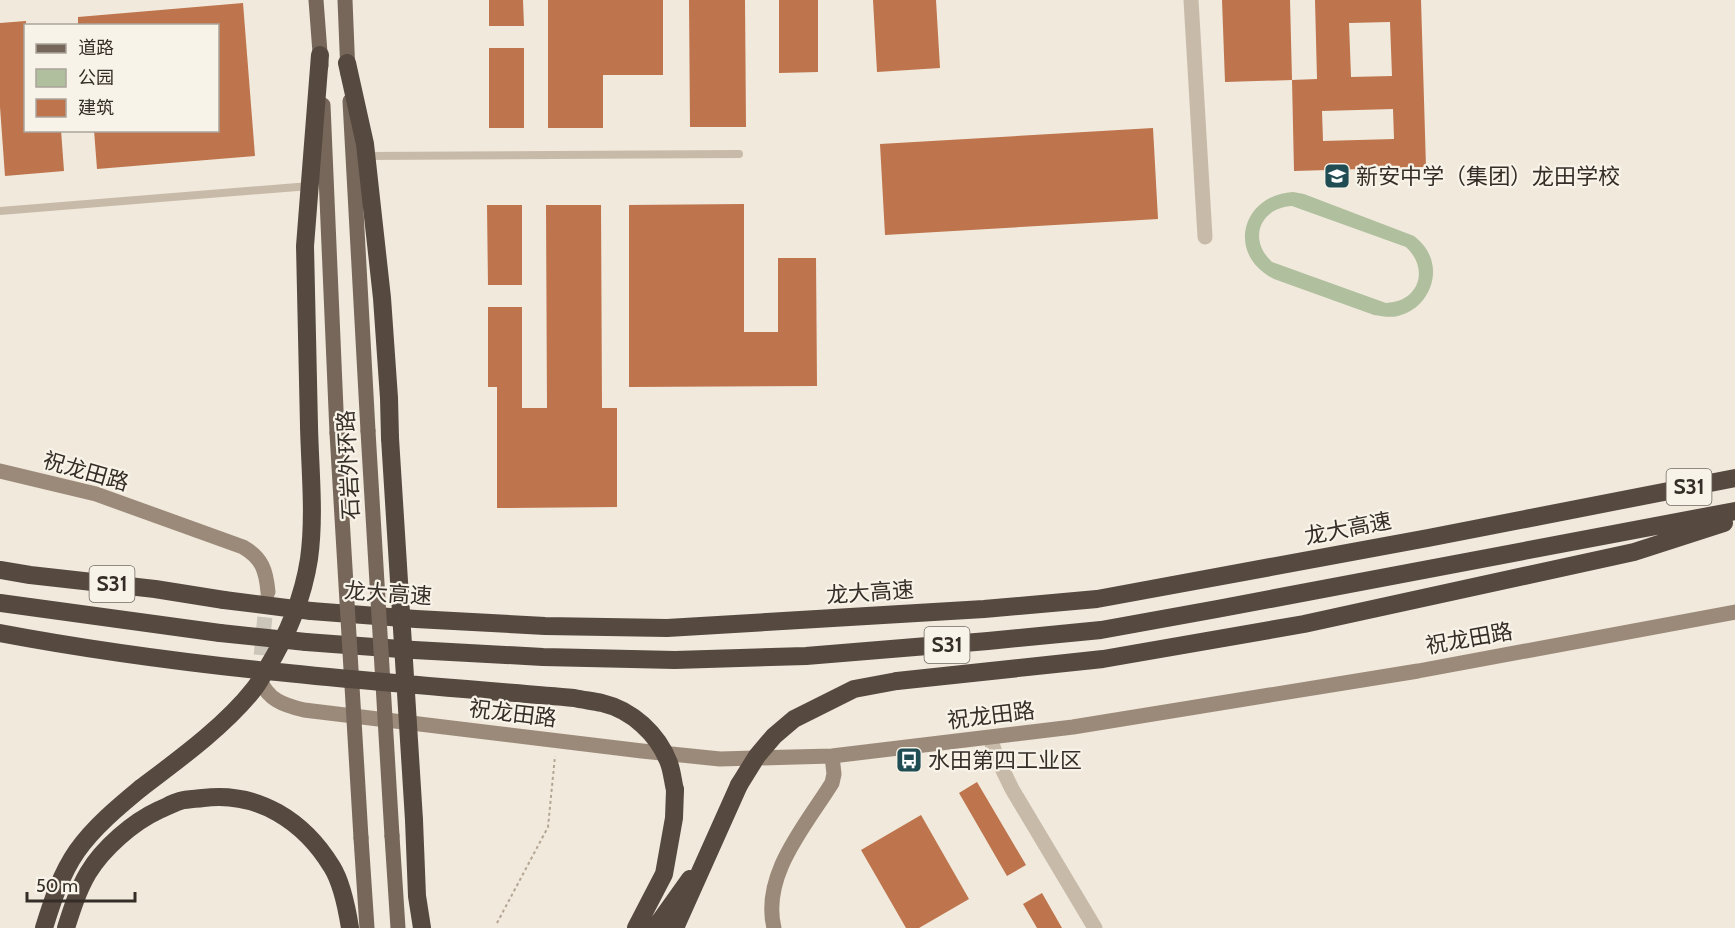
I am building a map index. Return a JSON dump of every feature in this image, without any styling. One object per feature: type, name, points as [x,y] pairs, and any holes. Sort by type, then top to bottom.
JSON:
[{"type":"highway","points":[[44,928],[53,899],[77,850],[114,811],[223,722],[255,689],[291,623],[309,560],[311,539],[304,246],[320,55]]},
{"type":"highway","points":[[348,63],[366,156],[382,298],[417,896],[422,928]]},
{"type":"highway","name":"龙大高速","points":[[0,570],[311,611],[545,626],[667,628],[984,609],[1097,599],[1735,478]]},
{"type":"highway","name":"S31","points":[[0,603],[220,633],[414,650],[543,657],[675,660],[806,656],[988,642],[1101,630],[1735,511]]},
{"type":"highway","points":[[675,928],[739,785],[757,756],[774,736],[794,719],[854,689],[897,681],[1103,659],[1304,624],[1634,552],[1735,519]]},
{"type":"highway","points":[[0,633],[166,660],[290,675],[574,698],[604,703],[627,714],[645,727],[659,743],[670,765],[675,790],[674,818],[664,874],[636,928]]},
{"type":"highway","points":[[66,928],[72,908],[89,871],[116,839],[143,818],[181,801],[220,796],[253,801],[285,815],[313,841],[333,869],[347,909],[350,928]]},
{"type":"highway","points":[[655,928],[712,848]]},
{"type":"highway","points":[[30,928],[53,899]]},
{"type":"main road","name":"石岩外环路","points":[[316,0],[337,433],[367,928]]},
{"type":"main road","name":"石岩外环路","points":[[345,0],[398,928]]},
{"type":"street","points":[[1191,0],[1205,237]]},
{"type":"street","name":"祝龙田路","points":[[0,471],[96,494],[243,547],[254,554],[262,566],[267,579],[268,592]]},
{"type":"street","name":"祝龙田路","points":[[259,678],[263,689],[272,698],[286,706],[304,711],[720,759],[832,756],[1073,727],[1418,670],[1735,612]]},
{"type":"street","points":[[990,738],[1012,789],[1095,928]]},
{"type":"street","points":[[774,928],[772,900],[775,882],[781,865],[832,783],[834,774],[832,756]]},
{"type":"lane","points":[[366,156],[739,154]]},
{"type":"lane","points":[[0,211],[310,186]]},
{"type":"path","points":[[497,923],[548,827],[557,741]]},
{"type":"green space","points":[[1293,192],[1304,194],[1414,236],[1426,249],[1432,264],[1432,283],[1423,300],[1408,313],[1389,317],[1374,315],[1274,279],[1259,268],[1249,256],[1245,242],[1246,228],[1251,215],[1261,203],[1275,196]],"holes":[[[1292,206],[1406,247],[1418,265],[1417,283],[1406,297],[1386,303],[1272,262],[1260,244],[1259,235],[1261,226],[1272,212]]]},
{"type":"building","points":[[489,0],[523,0],[524,26],[489,26]]},
{"type":"building","points":[[548,0],[663,0],[663,75],[603,75],[603,128],[548,128]]},
{"type":"building","points":[[689,0],[745,0],[746,127],[690,127]]},
{"type":"building","points":[[779,0],[818,0],[818,72],[779,73]]},
{"type":"building","points":[[873,0],[936,0],[940,68],[877,72]]},
{"type":"building","points":[[1222,0],[1290,0],[1292,80],[1225,82]]},
{"type":"building","points":[[1315,0],[1421,0],[1426,167],[1294,171],[1292,80],[1317,79]],"holes":[[[1390,22],[1392,76],[1351,77],[1349,23]],[[1393,109],[1394,139],[1323,141],[1322,111]]]},
{"type":"building","points":[[243,3],[255,156],[97,169],[94,132],[219,132],[219,24],[78,24],[78,17]]},
{"type":"building","points":[[26,21],[24,24],[24,132],[61,132],[64,171],[5,176],[0,107],[0,23]]},
{"type":"building","points":[[489,48],[524,48],[524,128],[489,128]]},
{"type":"building","points":[[1153,128],[1158,219],[885,235],[880,144]]},
{"type":"building","points":[[744,204],[744,332],[778,332],[778,258],[816,258],[817,386],[629,387],[629,205]]},
{"type":"building","points":[[487,205],[522,205],[522,285],[488,285]]},
{"type":"building","points":[[546,205],[601,205],[602,408],[617,408],[617,507],[497,508],[497,387],[488,387],[488,307],[522,307],[522,408],[547,408]]},
{"type":"building","points":[[977,782],[1026,865],[1007,876],[959,793]]},
{"type":"building","points":[[921,815],[969,899],[919,928],[906,928],[861,850]]},
{"type":"building","points":[[1042,893],[1062,928],[1037,928],[1023,904]]},
{"type":"tunnel","points":[[259,678],[267,595]]},
{"type":"place","name":"新安中学（集团）龙田学校","points":[[1337,176]]},
{"type":"place","name":"水田第四工业区","points":[[909,760]]}]
